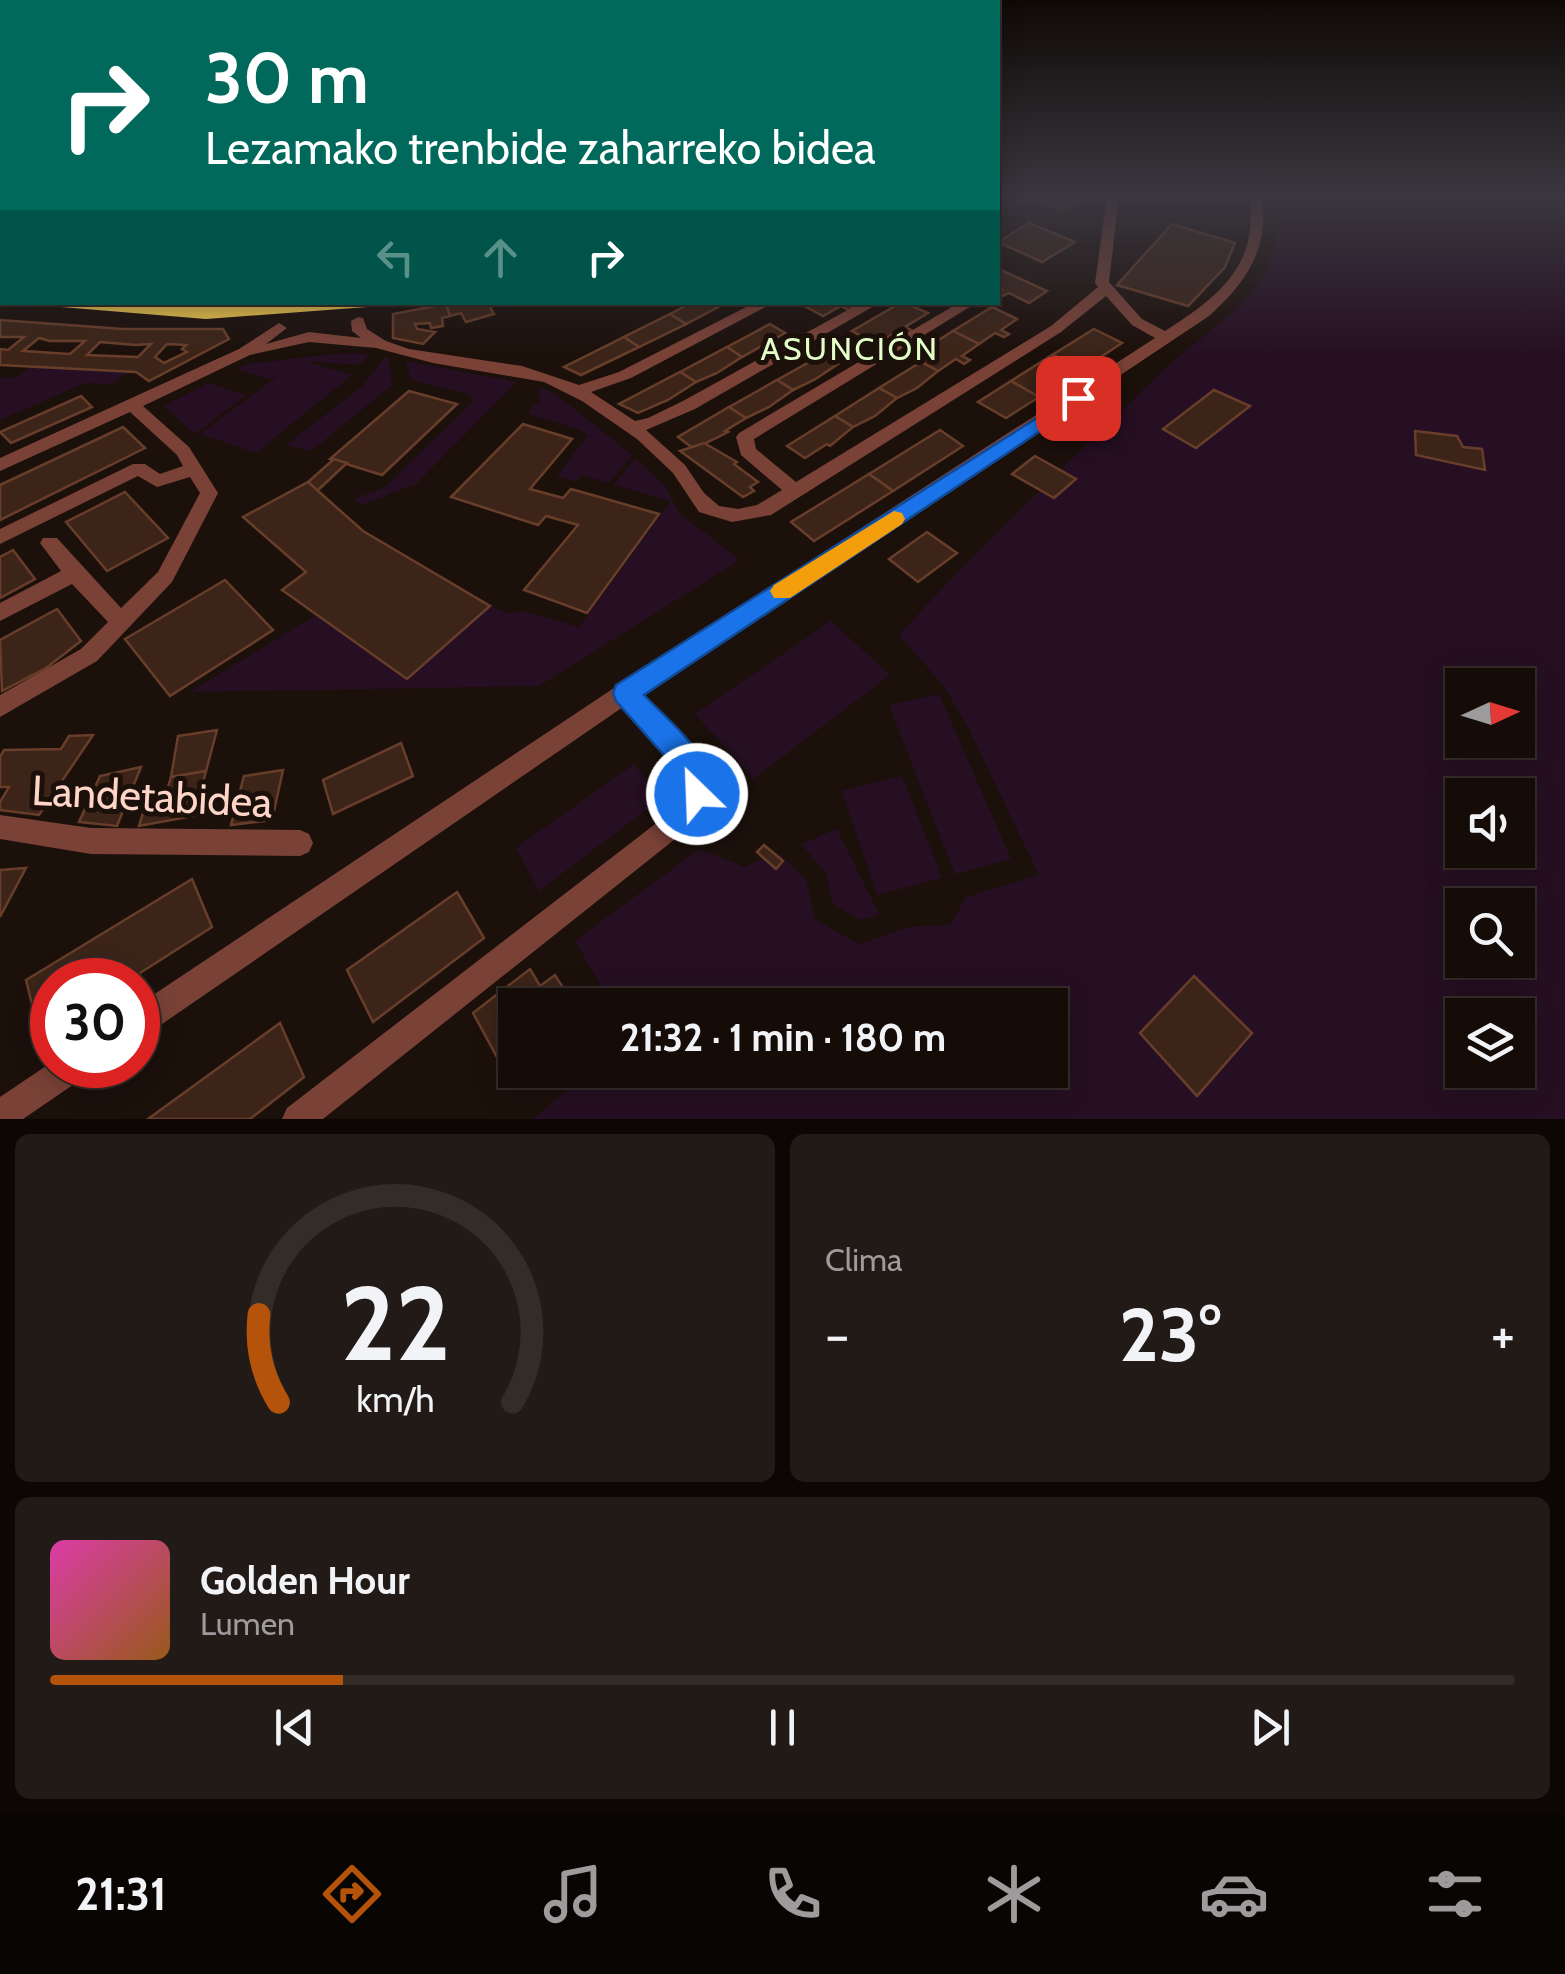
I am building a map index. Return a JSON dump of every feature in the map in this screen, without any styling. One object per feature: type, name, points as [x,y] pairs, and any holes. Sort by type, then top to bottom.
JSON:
[{"type":"main road","points":[[97,305],[276,320],[365,309]]},
{"type":"street","points":[[1105,248],[1100,278],[1106,288],[1137,322],[1166,338]]},
{"type":"street","points":[[160,1007],[626,693],[1166,338],[1219,300],[1252,257],[1254,248]]},
{"type":"street","points":[[0,465],[264,340],[276,320],[290,335],[375,344],[532,373],[577,391],[631,427],[678,468],[705,507],[739,517],[764,510],[795,491],[1056,328],[1096,292],[1106,288]]},
{"type":"street","points":[[577,391],[626,375],[762,305]]},
{"type":"street","points":[[631,427],[652,422],[689,404],[869,305]]},
{"type":"street","points":[[795,491],[747,450],[745,437],[966,305]]},
{"type":"street","points":[[222,362],[327,334],[365,309]]},
{"type":"street","points":[[365,309],[360,332],[375,344]]},
{"type":"street","points":[[0,706],[89,655],[165,577],[208,493],[183,451],[131,404]]},
{"type":"street","points":[[0,537],[139,468],[157,481],[195,469]]},
{"type":"street","points":[[50,544],[121,622]]},
{"type":"street","points":[[0,613],[74,572]]},
{"type":"street","points":[[298,1119],[685,816],[697,794],[694,772],[626,693]]},
{"type":"street","name":"Landetabidea","points":[[0,827],[91,841],[300,843]]},
{"type":"street","points":[[0,1116],[41,1088]]},
{"type":"shaded area","points":[[1273,248],[1565,248],[1565,1119],[533,1119],[570,1088],[1068,1088],[1068,988],[602,988],[575,941],[699,849],[744,867],[778,853],[806,879],[815,920],[860,944],[909,927],[950,925],[966,897],[1039,875],[968,727],[943,685],[899,635],[1163,371],[1229,315],[1262,277]]},
{"type":"shaded area","points":[[341,353],[369,354],[360,365],[305,361],[352,375],[256,453],[200,434],[280,374],[269,379],[236,369],[248,364]]},
{"type":"shaded area","points":[[385,357],[389,358],[392,385],[311,451],[286,445],[363,386]]},
{"type":"shaded area","points":[[406,361],[517,382],[416,484],[362,505],[354,499],[385,487],[473,401],[469,394],[411,380]]},
{"type":"shaded area","points":[[30,367],[129,372],[112,384],[85,383],[0,420],[0,377],[17,378]]},
{"type":"shaded area","points":[[208,383],[246,395],[195,434],[164,406]]},
{"type":"shaded area","points":[[539,387],[554,393],[632,455],[609,483],[582,475],[575,482],[557,476],[588,436],[581,430],[529,414],[532,405],[540,405]]},
{"type":"shaded area","points":[[635,458],[666,487],[679,513],[740,560],[539,686],[190,692],[316,615],[406,679],[490,606],[509,614],[522,611],[579,627],[671,501],[614,485]]},
{"type":"shaded area","points":[[831,621],[890,675],[753,779],[695,714]]},
{"type":"shaded area","points":[[939,694],[1011,859],[955,874],[889,705]]},
{"type":"shaded area","points":[[634,764],[662,798],[539,891],[516,848]]},
{"type":"shaded area","points":[[902,776],[942,878],[877,895],[842,791]]},
{"type":"shaded area","points":[[837,829],[880,914],[860,920],[833,904],[826,873],[801,844]]},
{"type":"building","points":[[1012,248],[1065,248],[1042,262]]},
{"type":"building","points":[[1150,248],[1233,248],[1225,267],[1188,306],[1117,285]]},
{"type":"building","points":[[1001,270],[1047,291],[1029,303],[1009,293],[1003,296]]},
{"type":"building","points":[[446,305],[493,305],[490,307],[494,314],[466,322],[461,313],[450,316]]},
{"type":"building","points":[[446,305],[450,316],[442,318],[443,326],[415,324],[417,329],[435,332],[423,344],[393,338],[393,314]]},
{"type":"building","points":[[687,305],[722,305],[686,324],[670,314]]},
{"type":"building","points":[[803,305],[852,305],[854,307],[849,310],[841,306],[823,316]]},
{"type":"building","points":[[897,305],[909,305],[928,313],[905,327],[913,331],[907,334],[900,330],[876,344],[852,331]]},
{"type":"building","points":[[992,307],[1017,319],[1001,330],[1009,334],[1004,337],[995,333],[979,344],[953,331]]},
{"type":"building","points":[[670,314],[686,324],[639,347],[624,337]]},
{"type":"building","points":[[0,320],[123,329],[223,329],[229,339],[149,381],[136,372],[0,365],[0,349],[8,350],[24,337],[0,337]],"holes":[[[39,338],[50,341],[85,341],[70,354],[23,351]],[[100,342],[151,344],[138,357],[87,355]],[[167,344],[186,345],[182,349],[187,352],[164,363],[155,357]]]},
{"type":"building","points":[[770,324],[785,333],[742,357],[727,347]]},
{"type":"building","points":[[1094,329],[1122,343],[1084,368],[1052,355]]},
{"type":"building","points":[[953,331],[979,344],[962,356],[970,360],[964,364],[956,359],[938,371],[912,357]]},
{"type":"building","points":[[624,337],[639,347],[581,375],[564,367]]},
{"type":"building","points":[[727,347],[742,357],[717,373],[696,382],[680,372]]},
{"type":"building","points":[[822,355],[838,364],[793,390],[777,380]]},
{"type":"building","points":[[1052,355],[1084,368],[1039,397],[1011,381]]},
{"type":"building","points":[[921,362],[938,371],[917,388],[897,398],[879,388]]},
{"type":"building","points":[[680,372],[696,382],[668,400],[638,413],[619,404]]},
{"type":"building","points":[[777,380],[793,390],[769,407],[746,418],[729,407]]},
{"type":"building","points":[[1011,381],[1039,397],[1006,418],[978,402]]},
{"type":"building","points":[[879,388],[897,398],[875,416],[853,427],[835,416]]},
{"type":"building","points":[[1214,390],[1250,406],[1196,448],[1163,429]]},
{"type":"building","points":[[409,391],[457,404],[382,475],[330,459]]},
{"type":"building","points":[[81,396],[92,407],[11,443],[0,432]]},
{"type":"building","points":[[729,407],[746,418],[725,431],[728,432],[694,449],[678,437]]},
{"type":"building","points":[[835,416],[853,427],[830,446],[827,444],[805,458],[787,446]]},
{"type":"building","points":[[523,424],[572,439],[530,489],[563,498],[571,489],[659,514],[587,613],[524,590],[578,525],[546,516],[538,525],[451,497]]},
{"type":"building","points":[[123,427],[145,448],[0,520],[0,485]]},
{"type":"building","points":[[940,430],[963,446],[893,491],[869,474]]},
{"type":"building","points":[[1415,431],[1457,436],[1463,447],[1482,449],[1485,470],[1416,455]]},
{"type":"building","points":[[704,443],[737,462],[734,464],[758,482],[750,487],[754,491],[743,497],[680,451]]},
{"type":"building","points":[[1035,456],[1076,479],[1054,498],[1012,474]]},
{"type":"building","points":[[334,459],[347,463],[317,491],[308,482]]},
{"type":"building","points":[[869,474],[893,491],[814,541],[791,522]]},
{"type":"building","points":[[308,482],[363,531],[490,606],[407,679],[282,590],[306,572],[243,517]]},
{"type":"building","points":[[125,492],[168,538],[107,571],[66,522]]},
{"type":"building","points":[[927,532],[957,553],[918,582],[889,559]]},
{"type":"building","points":[[13,550],[35,579],[0,598],[0,557]]},
{"type":"building","points":[[225,580],[273,630],[170,696],[125,639]]},
{"type":"building","points":[[57,609],[81,641],[46,668],[2,691],[0,640]]},
{"type":"building","points":[[217,730],[206,771],[171,777],[178,736]]},
{"type":"building","points":[[93,735],[39,815],[0,810],[9,787],[0,787],[0,757],[4,750],[61,749],[69,736]]},
{"type":"building","points":[[401,743],[413,776],[333,814],[323,780]]},
{"type":"building","points":[[141,767],[117,826],[79,822],[100,776]]},
{"type":"building","points":[[283,770],[272,820],[231,825],[244,776]]},
{"type":"building","points":[[206,771],[194,816],[139,826],[143,813],[161,810],[171,777]]},
{"type":"building","points":[[764,845],[783,861],[776,869],[757,852]]},
{"type":"building","points":[[26,868],[0,917],[0,870]]},
{"type":"building","points":[[192,879],[212,927],[160,960],[62,958]]},
{"type":"building","points":[[457,892],[484,938],[373,1022],[347,970]]},
{"type":"building","points":[[530,969],[540,986],[555,975],[563,988],[505,988]]},
{"type":"building","points":[[1194,976],[1252,1033],[1197,1096],[1140,1033]]},
{"type":"building","points":[[498,994],[498,1059],[473,1013]]},
{"type":"building","points":[[280,1023],[304,1077],[250,1119],[148,1119]]},
{"type":"slow traffic","points":[[782,591],[894,519]]},
{"type":"district","name":"ASUNCIÓN","points":[[850,349]]},
{"type":"route","points":[[697,794],[698,782],[689,764],[626,693],[1078,398]]}]
